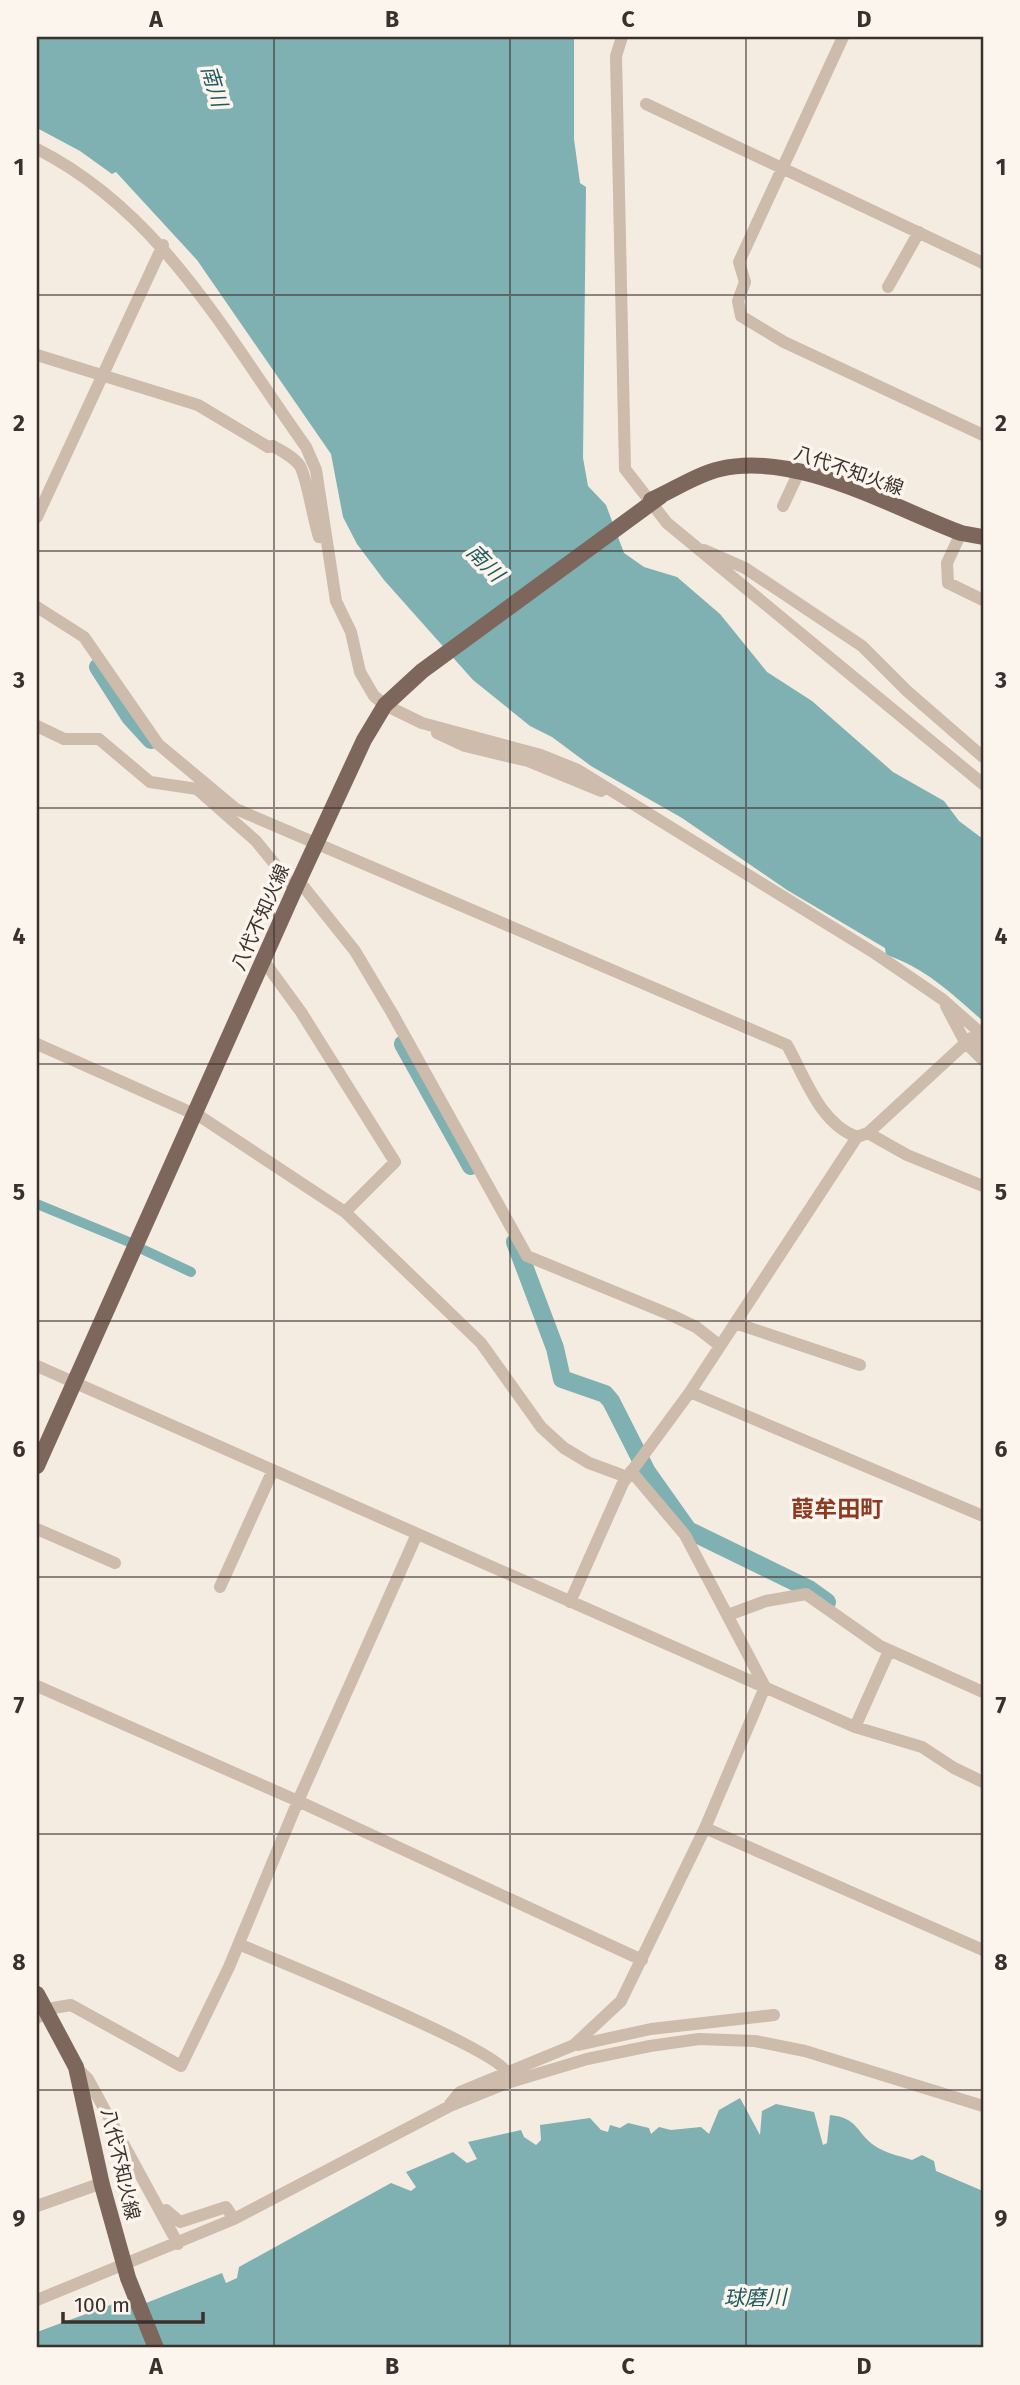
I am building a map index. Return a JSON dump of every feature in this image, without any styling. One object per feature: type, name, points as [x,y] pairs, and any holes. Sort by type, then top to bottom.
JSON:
[{"type":"main road","name":"八代不知火線","points":[[37,1466],[297,885],[364,740],[390,701],[422,671],[655,498],[694,478],[720,469],[751,466],[799,472],[961,533],[983,537]]},
{"type":"main road","name":"八代不知火線","points":[[37,1994],[42,2016],[76,2067],[102,2183],[126,2271],[156,2348]]},
{"type":"street","points":[[622,37],[616,56],[623,458],[629,477],[655,498],[667,523],[983,784]]},
{"type":"street","points":[[843,37],[739,262],[745,282],[738,301],[741,316],[784,342],[983,435]]},
{"type":"street","points":[[646,104],[983,262]]},
{"type":"street","points":[[37,149],[96,185],[163,245],[313,458],[336,601],[351,632],[360,672],[374,696],[390,701],[422,723],[541,755],[578,771],[766,889],[876,954],[942,999],[983,1035]]},
{"type":"street","points":[[888,287],[919,232]]},
{"type":"street","points":[[37,517],[101,372],[158,262],[163,245]]},
{"type":"street","points":[[158,262],[183,272]]},
{"type":"street","points":[[37,355],[101,372],[198,405],[268,447],[273,446],[287,454],[302,469],[319,537],[326,538]]},
{"type":"street","points":[[783,506],[799,472]]},
{"type":"street","points":[[961,533],[947,563],[948,583],[983,600]]},
{"type":"street","points":[[695,547],[746,568],[862,646],[907,691],[983,757]]},
{"type":"street","points":[[37,607],[84,637],[158,744],[236,808],[787,1045],[827,1117],[841,1132],[862,1135],[983,1186]]},
{"type":"street","points":[[37,726],[64,738],[99,739],[150,782],[197,789],[256,841],[297,885],[355,951],[393,1013],[527,1256],[671,1315],[696,1327],[719,1345]]},
{"type":"street","points":[[263,960],[301,1012],[395,1162],[345,1212]]},
{"type":"street","points":[[942,999],[965,1042],[983,1060]]},
{"type":"street","points":[[570,1602],[631,1471],[690,1392],[862,1135],[965,1042],[971,1038],[983,1049]]},
{"type":"street","points":[[37,1044],[194,1113],[345,1212],[481,1343],[541,1427],[564,1448],[589,1464],[631,1471],[685,1535],[765,1687]]},
{"type":"street","points":[[734,1323],[860,1365]]},
{"type":"street","points":[[37,1366],[855,1727],[922,1747],[954,1768],[983,1782]]},
{"type":"street","points":[[690,1392],[983,1516]]},
{"type":"street","points":[[220,1587],[273,1470]]},
{"type":"street","points":[[37,1529],[115,1563]]},
{"type":"street","points":[[42,2016],[53,2008],[71,2005],[181,2066],[239,1944],[298,1801],[417,1534]]},
{"type":"street","points":[[727,1615],[766,1601],[806,1594],[889,1651],[983,1692]]},
{"type":"street","points":[[855,1727],[889,1651]]},
{"type":"street","points":[[37,1686],[298,1801],[642,1961]]},
{"type":"street","points":[[574,2045],[621,2001],[705,1828],[765,1687]]},
{"type":"street","points":[[705,1828],[983,1950]]},
{"type":"street","points":[[239,1944],[455,2039],[495,2060],[506,2072]]},
{"type":"street","points":[[450,2106],[450,2101],[460,2092],[574,2045],[651,2029],[774,2015]]},
{"type":"street","points":[[37,2300],[126,2271],[234,2219],[450,2106],[507,2083],[587,2059],[699,2039],[755,2041],[805,2051],[981,2104]]},
{"type":"street","points":[[76,2067],[88,2080],[178,2244]]},
{"type":"street","points":[[137,2168],[142,2169],[176,2221],[226,2207],[234,2219]]},
{"type":"street","points":[[37,2206],[102,2183]]},
{"type":"water","name":"南川","points":[[37,37],[574,37],[574,139],[580,183],[586,187],[583,458],[588,486],[606,505],[624,553],[644,567],[677,577],[720,614],[767,672],[812,701],[893,772],[944,801],[959,821],[983,839],[983,1021],[926,974],[886,955],[885,948],[787,890],[682,818],[591,766],[552,737],[530,726],[473,680],[384,580],[357,544],[343,517],[331,454],[197,260],[116,172],[112,174],[80,151],[37,128]]},
{"type":"water","name":"球磨川","points":[[740,2098],[760,2135],[762,2111],[776,2104],[814,2112],[823,2145],[827,2143],[830,2115],[839,2117],[852,2122],[879,2148],[912,2160],[922,2155],[934,2161],[936,2171],[983,2191],[983,2348],[37,2348],[37,2332],[132,2297],[136,2307],[222,2273],[226,2283],[237,2278],[239,2267],[391,2183],[411,2191],[416,2187],[406,2172],[453,2152],[467,2163],[477,2159],[468,2142],[521,2130],[524,2137],[536,2145],[541,2140],[540,2125],[590,2118],[601,2130],[608,2132],[610,2125],[620,2128],[628,2123],[649,2128],[651,2134],[659,2127],[671,2130],[701,2127],[709,2134],[719,2110]]},
{"type":"waterway","points":[[98,667],[130,717],[151,740]]},
{"type":"waterway","points":[[403,1044],[471,1166]]},
{"type":"waterway","points":[[37,1204],[129,1242]]},
{"type":"waterway","points":[[515,1242],[555,1348],[562,1379],[605,1394],[611,1401],[647,1472],[688,1530],[809,1589],[827,1602]]},
{"type":"waterway","points":[[144,1250],[191,1272]]},
{"type":"district","name":"葭牟田町","points":[[837,1509]]}]
